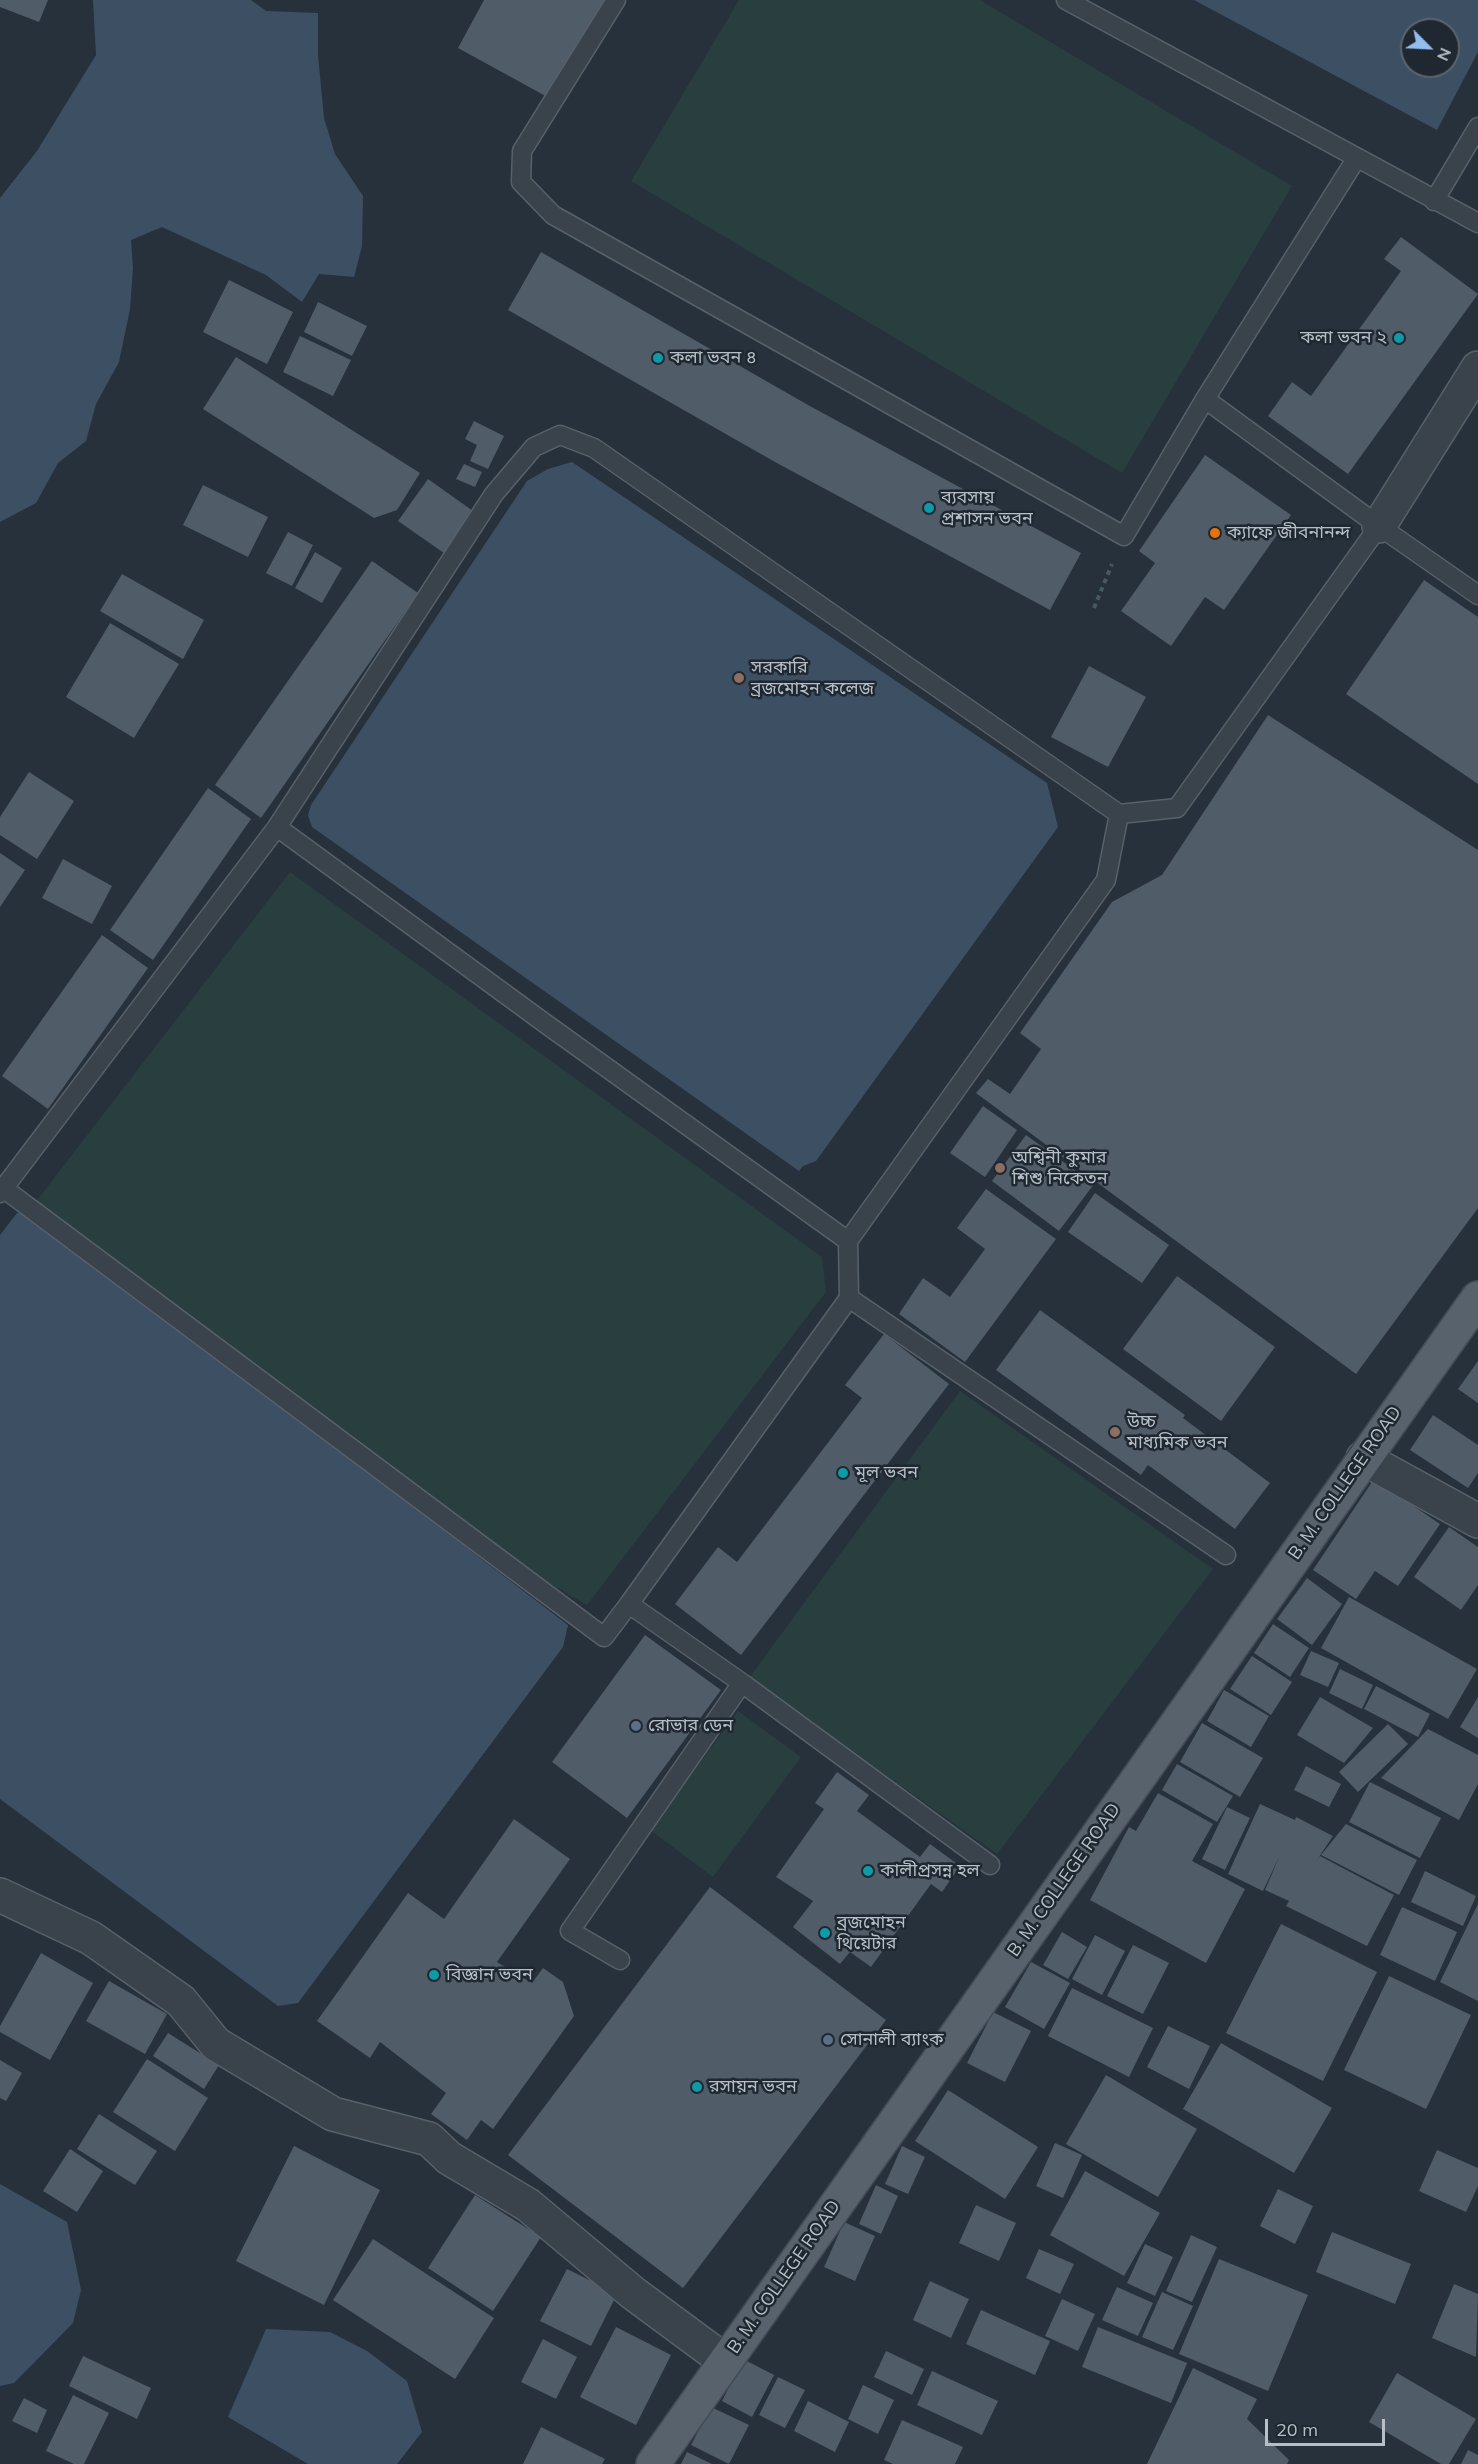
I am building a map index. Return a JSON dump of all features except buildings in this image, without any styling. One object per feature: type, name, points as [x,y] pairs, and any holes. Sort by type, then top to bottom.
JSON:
[{"type":"main road","name":"B. M. COLLEGE ROAD","points":[[652,2464],[1362,1458],[1478,1298]]},
{"type":"street","points":[[1379,526],[1478,368]]},
{"type":"street","points":[[1362,1458],[1478,1521]]},
{"type":"street","points":[[0,1895],[92,1938],[181,2001],[216,2044],[333,2114],[429,2139],[449,2158],[528,2205],[633,2293],[725,2361]]},
{"type":"lane","points":[[616,0],[522,151],[521,183],[553,215],[1124,535],[1205,399],[1356,159]]},
{"type":"lane","points":[[1066,0],[1478,223]]},
{"type":"lane","points":[[1434,201],[1478,127]]},
{"type":"lane","points":[[1205,399],[1478,595]]},
{"type":"lane","points":[[1119,814],[1106,880],[848,1241],[849,1298],[604,1637],[2,1191],[277,827],[494,494],[534,447],[560,435],[594,448],[1119,814],[1178,808],[1379,526]]},
{"type":"lane","points":[[277,827],[848,1241]]},
{"type":"lane","points":[[849,1298],[1226,1555]]},
{"type":"lane","points":[[629,1604],[742,1683],[990,1865]]},
{"type":"lane","points":[[620,1960],[570,1931],[742,1683]]},
{"type":"path","points":[[1094,608],[1124,535]]},
{"type":"green space","points":[[739,0],[980,0],[1292,186],[1122,473],[631,181]]},
{"type":"green space","points":[[290,872],[822,1257],[826,1292],[587,1605],[501,1555],[31,1208]]},
{"type":"green space","points":[[960,1391],[1213,1569],[997,1854],[749,1678]]},
{"type":"green space","points":[[738,1711],[801,1757],[713,1877],[650,1830]]},
{"type":"water","points":[[93,0],[251,0],[266,11],[318,13],[318,55],[324,118],[335,154],[363,196],[362,246],[354,277],[319,274],[302,302],[266,275],[162,227],[131,240],[133,268],[130,309],[119,362],[96,404],[86,441],[58,463],[36,503],[0,522],[0,198],[37,151],[96,55]]},
{"type":"water","points":[[1194,0],[1478,0],[1478,52],[1437,130]]},
{"type":"water","points":[[572,462],[1047,783],[1058,827],[816,1161],[803,1166],[799,1171],[312,827],[308,815],[311,805],[527,481],[548,469]]},
{"type":"water","points":[[17,1213],[28,1213],[568,1625],[563,1647],[298,2003],[278,2006],[0,1799],[0,1235]]},
{"type":"water","points":[[0,2184],[67,2222],[81,2290],[73,2323],[14,2383],[0,2386]]},
{"type":"water","points":[[266,2329],[330,2332],[367,2351],[407,2381],[422,2432],[397,2464],[308,2464],[228,2417]]},
{"type":"place","name":"কলা ভবন ২","points":[[1399,338]]},
{"type":"place","name":"কলা ভবন ৪","points":[[658,358]]},
{"type":"place","name":"ব্যবসায় প্রশাসন ভবন","points":[[929,508]]},
{"type":"place","name":"ক্যাফে জীবনানন্দ","points":[[1215,533]]},
{"type":"place","name":"সরকারি ব্রজমোহন কলেজ","points":[[739,678]]},
{"type":"place","name":"অশ্বিনী কুমার শিশু নিকেতন","points":[[1000,1168]]},
{"type":"place","name":"উচ্চ মাধ্যমিক ভবন","points":[[1115,1432]]},
{"type":"place","name":"মূল ভবন","points":[[843,1473]]},
{"type":"place","name":"রোভার ডেন","points":[[636,1726]]},
{"type":"place","name":"কালীপ্রসন্ন হল","points":[[868,1871]]},
{"type":"place","name":"ব্রজমোহন থিয়েটার","points":[[825,1933]]},
{"type":"place","name":"বিজ্ঞান ভবন","points":[[434,1975]]},
{"type":"place","name":"সোনালী ব্যাংক","points":[[828,2040]]},
{"type":"place","name":"রসায়ন ভবন","points":[[697,2087]]}]
